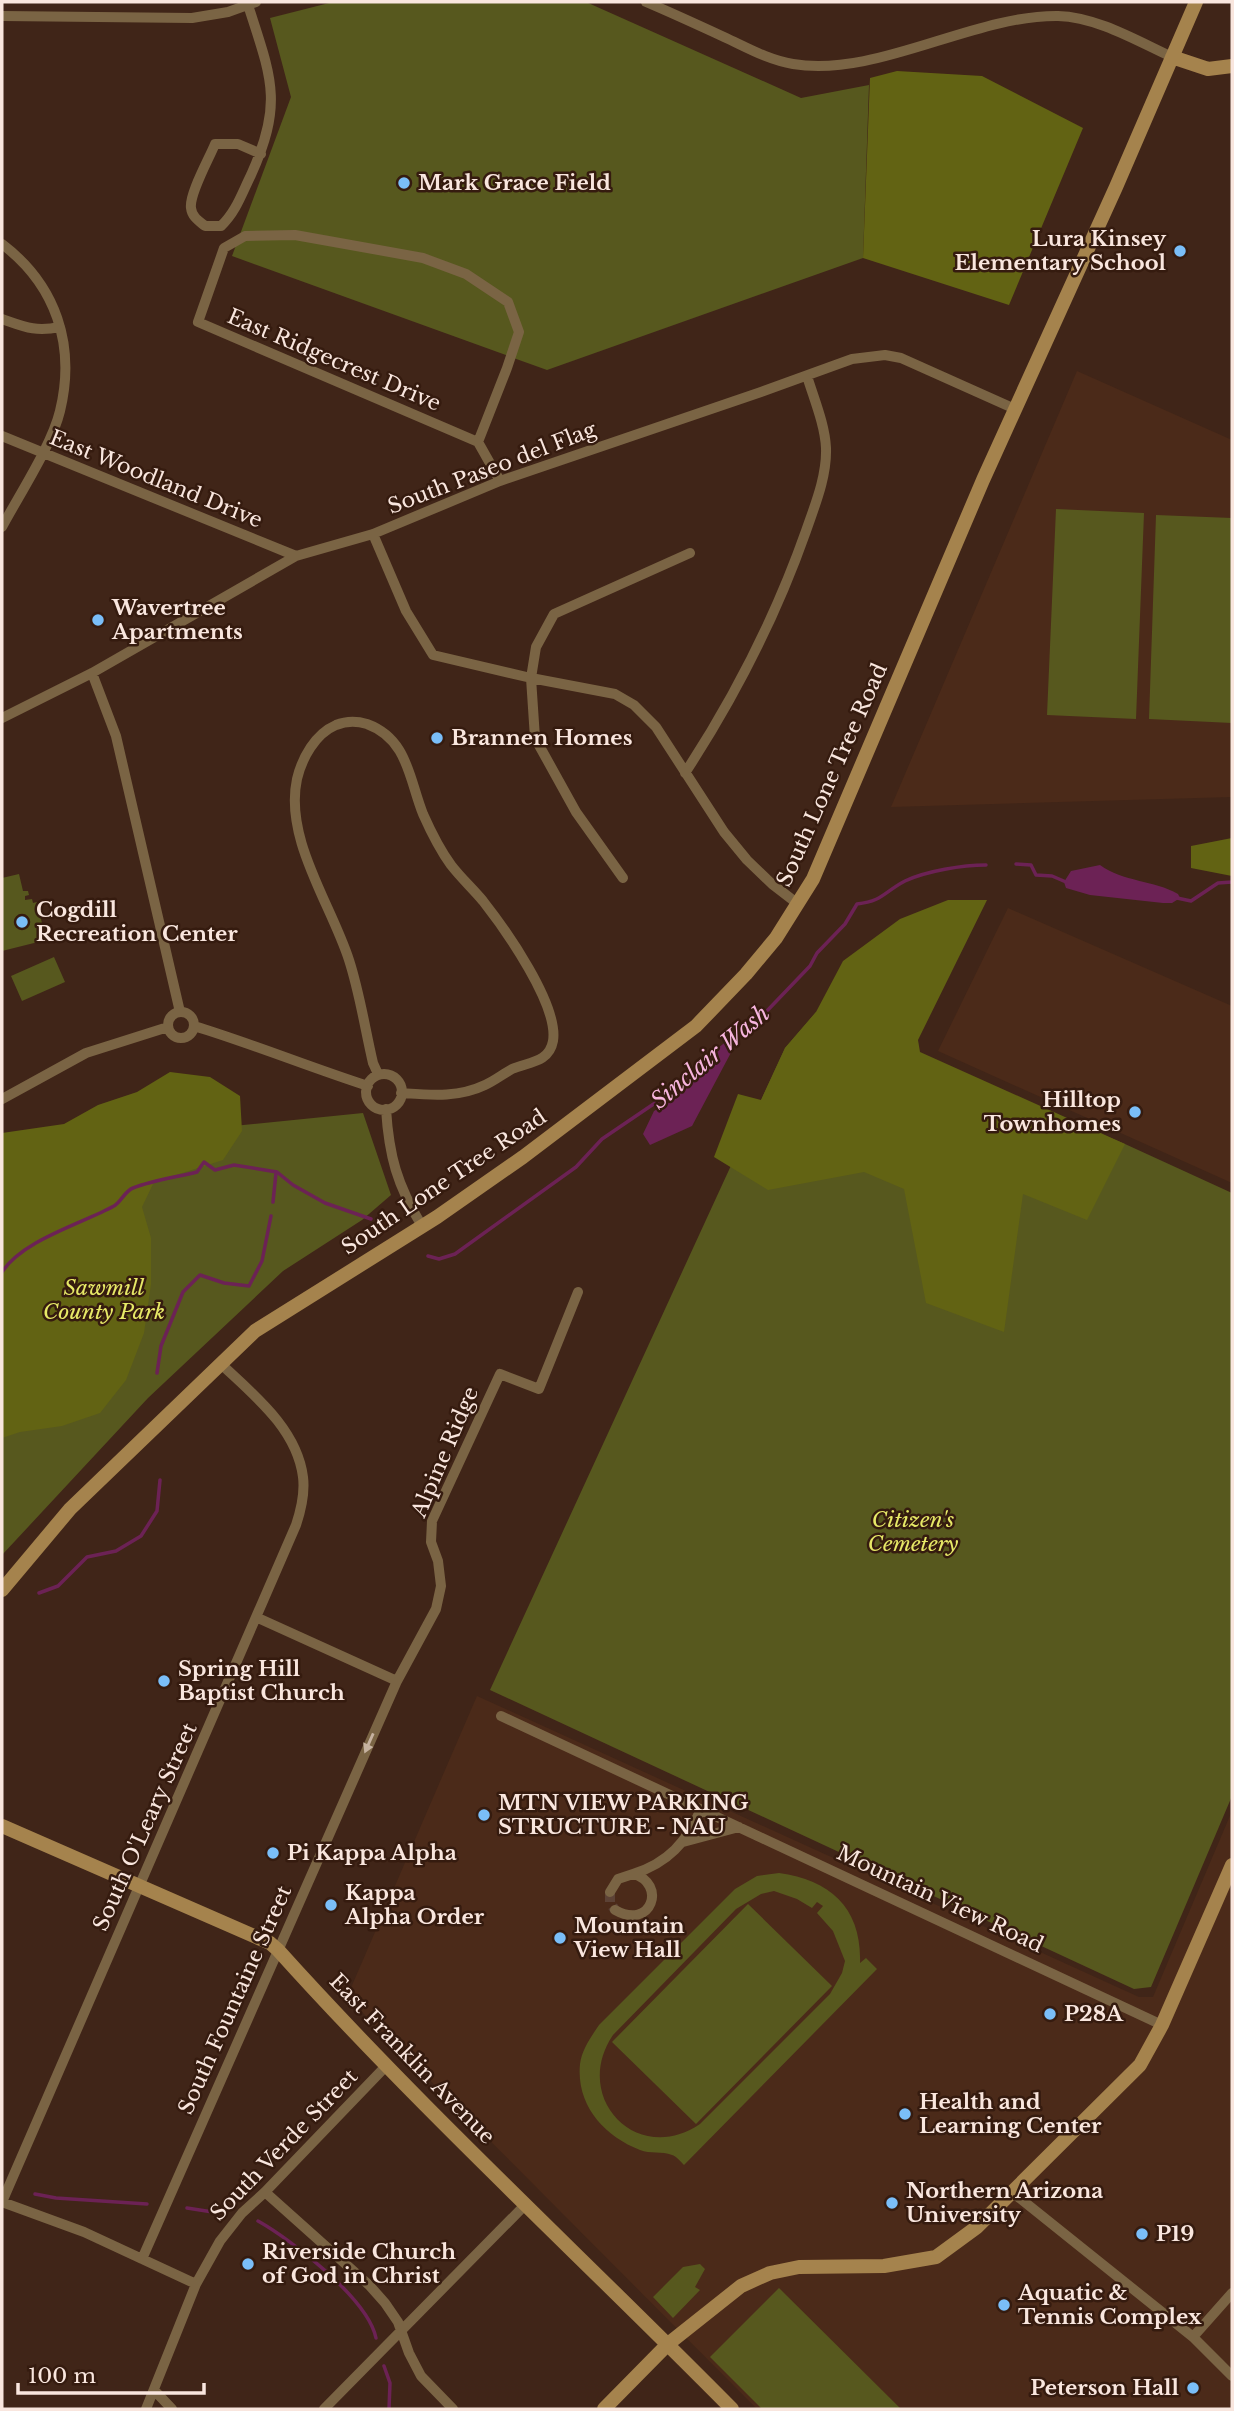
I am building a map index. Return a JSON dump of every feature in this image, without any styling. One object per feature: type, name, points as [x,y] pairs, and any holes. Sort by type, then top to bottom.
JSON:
[{"type":"main road","name":"South Lone Tree Road","points":[[2,1590],[70,1509],[255,1331],[422,1226],[523,1157],[695,1026],[746,974],[776,938],[813,878],[983,480],[1196,2]]},
{"type":"main road","points":[[1172,57],[1208,69],[1232,66]]},
{"type":"main road","name":"East Franklin Avenue","points":[[2,1826],[270,1944],[278,1950],[332,2010],[732,2409]]},
{"type":"main road","points":[[604,2409],[668,2344],[733,2291],[770,2273],[799,2267],[884,2266],[936,2257],[977,2227],[1140,2065],[1162,2025],[1232,1865]]},
{"type":"street","points":[[646,2],[763,55],[793,64],[822,65],[867,60],[974,30],[1030,18],[1059,16],[1095,23],[1172,57]]},
{"type":"street","points":[[2,16],[192,18],[228,12],[252,3],[270,74],[270,123],[261,154],[232,214],[220,226],[205,226],[194,216],[190,206],[215,144],[238,144],[261,154]]},
{"type":"street","name":"East Ridgecrest Drive","points":[[245,236],[295,236],[423,258],[466,274],[508,302],[519,332],[478,442],[198,322],[224,248],[245,236]]},
{"type":"street","points":[[2,244],[20,258],[46,290],[60,327],[67,366],[60,413],[2,527]]},
{"type":"street","points":[[2,319],[26,329],[45,330],[60,327]]},
{"type":"street","name":"South Paseo del Flag","points":[[2,717],[92,673],[296,556],[373,534],[500,481],[852,359],[885,355],[918,364],[1016,409]]},
{"type":"street","points":[[685,773],[723,713],[757,651],[794,566],[812,513],[823,476],[826,448],[807,376]]},
{"type":"street","name":"East Woodland Drive","points":[[2,436],[296,556]]},
{"type":"street","points":[[478,442],[500,481]]},
{"type":"street","points":[[373,534],[406,611],[433,655],[615,694],[634,705],[656,727],[724,832],[747,860],[798,904]]},
{"type":"street","points":[[623,878],[576,812],[534,738],[531,678],[536,647],[554,614],[690,553]]},
{"type":"street","points":[[92,673],[116,736],[180,1012]]},
{"type":"street","points":[[378,1074],[373,1063],[349,961],[301,841],[295,808],[297,779],[308,751],[328,729],[354,722],[379,729],[392,739],[401,751],[436,842],[490,911],[527,966],[546,1004],[553,1037],[548,1052],[541,1060],[513,1069],[475,1089],[451,1095],[401,1093]]},
{"type":"street","points":[[180,1012],[191,1017],[194,1026]]},
{"type":"street","points":[[2,1098],[86,1053],[168,1027],[173,1016],[180,1012]]},
{"type":"street","points":[[168,1027],[172,1034],[179,1038],[188,1035],[194,1026]]},
{"type":"street","points":[[194,1026],[368,1086]]},
{"type":"street","points":[[378,1074],[387,1074],[398,1080],[401,1093],[397,1103],[386,1109],[377,1108],[368,1101],[368,1086],[378,1074]]},
{"type":"street","points":[[386,1109],[392,1165],[402,1191],[422,1226]]},
{"type":"street","name":"Alpine Ridge","points":[[397,1681],[436,1609],[442,1586],[438,1561],[430,1542],[432,1521],[500,1374],[539,1389],[578,1292]]},
{"type":"street","name":"South O'Leary Street","points":[[2,2202],[258,1618],[303,1501],[303,1477],[296,1451],[279,1424],[221,1364]]},
{"type":"street","points":[[258,1618],[397,1681]]},
{"type":"street","name":"South Fountaine Street","points":[[142,2259],[397,1681]]},
{"type":"street","name":"Mountain View Road","points":[[500,1716],[1162,2025]]},
{"type":"street","points":[[610,1892],[618,1879],[654,1867],[682,1842],[693,1828],[701,1809]]},
{"type":"street","points":[[682,1842],[739,1827]]},
{"type":"street","points":[[615,1910],[627,1916],[641,1914],[651,1904],[654,1867]]},
{"type":"street","points":[[633,1874],[646,1880],[652,1890]]},
{"type":"street","name":"South Verde Street","points":[[146,2409],[197,2284],[219,2241],[242,2213],[387,2065]]},
{"type":"street","points":[[265,2192],[369,2285],[385,2303],[421,2376],[453,2409]]},
{"type":"street","points":[[1012,2192],[1193,2337],[1232,2376]]},
{"type":"street","points":[[2,2202],[84,2232],[197,2284]]},
{"type":"street","points":[[324,2409],[526,2205]]},
{"type":"street","points":[[1193,2337],[1232,2293]]},
{"type":"street","points":[[154,2390],[172,2409]]},
{"type":"shaded area","points":[[1077,371],[1232,440],[1232,797],[891,807]]},
{"type":"shaded area","points":[[1008,908],[1232,1006],[1232,1183],[938,1051]]},
{"type":"shaded area","name":"Northern Arizona University","points":[[477,1696],[1139,1997],[1153,1997],[1232,1811],[1232,2409],[757,2409],[347,1997]]},
{"type":"green space","points":[[333,2],[586,2],[801,98],[869,85],[863,258],[547,370],[232,256],[291,97],[270,18]]},
{"type":"green space","points":[[897,71],[982,76],[1083,128],[1009,305],[863,258],[870,78]]},
{"type":"green space","points":[[1056,509],[1144,513],[1136,719],[1047,715]]},
{"type":"green space","points":[[1156,515],[1232,518],[1232,723],[1149,719]]},
{"type":"green space","points":[[1232,838],[1232,876],[1191,868],[1191,846]]},
{"type":"green space","name":"Cogdill Recreation Center","points":[[19,874],[23,891],[28,891],[29,895],[25,896],[25,900],[32,899],[33,903],[37,902],[46,940],[2,951],[2,878]]},
{"type":"green space","points":[[948,900],[987,900],[918,1040],[920,1052],[1125,1144],[1087,1220],[1023,1194],[1004,1332],[926,1303],[904,1189],[864,1172],[768,1190],[714,1157],[738,1094],[761,1100],[785,1048],[816,1012],[843,961],[900,919]]},
{"type":"green space","points":[[54,957],[65,982],[22,1001],[11,976]]},
{"type":"green space","name":"Citizen's Cemetery","points":[[816,1012],[1125,1144],[1232,1193],[1232,1796],[1151,1987],[1134,1989],[490,1690],[785,1048]]},
{"type":"green space","points":[[170,1072],[210,1077],[240,1096],[242,1131],[223,1160],[154,1182],[142,1207],[151,1238],[151,1284],[144,1333],[126,1380],[100,1413],[62,1426],[20,1432],[2,1438],[2,1133],[64,1124],[98,1105],[137,1092]]},
{"type":"green space","name":"Sawmill County Park","points":[[363,1113],[391,1195],[362,1220],[283,1271],[148,1398],[2,1555],[2,1247],[193,1130]]},
{"type":"green space","points":[[779,1873],[814,1882],[828,1890],[840,1900],[856,1927],[860,1963],[866,1958],[877,1969],[684,2165],[672,2155],[644,2151],[627,2144],[604,2127],[588,2106],[583,2093],[580,2079],[581,2059],[587,2043],[599,2025],[735,1889],[757,1876]],"holes":[[[774,1891],[812,1908],[817,1902],[823,1906],[817,1913],[833,1931],[845,1961],[842,1973],[830,1994],[700,2124],[676,2135],[654,2137],[634,2131],[617,2119],[605,2102],[600,2081],[602,2058],[613,2035],[736,1909],[761,1894]]]},
{"type":"green space","points":[[748,1904],[832,1986],[696,2124],[612,2042]]},
{"type":"green space","points":[[700,2264],[705,2269],[695,2287],[700,2290],[673,2318],[653,2297],[683,2267]]},
{"type":"green space","points":[[779,2288],[901,2409],[762,2409],[710,2357]]},
{"type":"water","points":[[1100,865],[1119,875],[1169,889],[1180,898],[1172,903],[1163,903],[1090,895],[1066,888],[1064,882],[1071,871]]},
{"type":"water","points":[[734,1035],[735,1045],[692,1126],[650,1145],[643,1134],[654,1111],[678,1097],[689,1072]]},
{"type":"waterway","name":"Sinclair Wash","points":[[1016,864],[1031,865],[1036,875],[1052,876],[1066,882]]},
{"type":"waterway","name":"Sinclair Wash","points":[[731,1043],[764,1014],[810,966],[817,953],[845,924],[857,904],[878,898],[905,881],[923,874],[956,867],[986,865]]},
{"type":"waterway","name":"Sinclair Wash","points":[[1177,898],[1191,901],[1218,883],[1232,882]]},
{"type":"waterway","name":"Sinclair Wash","points":[[428,1256],[439,1259],[455,1254],[576,1167],[602,1139],[686,1082]]},
{"type":"waterway","points":[[2,1272],[24,1251],[114,1206],[130,1189],[197,1172],[204,1162],[215,1170],[234,1165],[277,1172],[293,1185],[325,1203],[371,1219]]},
{"type":"waterway","points":[[273,1202],[276,1173]]},
{"type":"waterway","points":[[157,1373],[161,1346],[183,1292],[200,1275],[224,1283],[249,1286],[262,1261],[271,1216]]},
{"type":"waterway","points":[[39,1593],[58,1586],[87,1557],[116,1551],[141,1536],[157,1511],[160,1480]]},
{"type":"waterway","points":[[35,2194],[56,2198],[147,2204]]},
{"type":"waterway","points":[[187,2208],[219,2213]]},
{"type":"waterway","points":[[258,2221],[290,2242],[327,2272],[359,2306],[376,2338]]},
{"type":"waterway","points":[[384,2366],[390,2383],[389,2409]]},
{"type":"tunnel","points":[[610,1892],[610,1902],[615,1910]]},
{"type":"place","name":"Mark Grace Field","points":[[404,183]]},
{"type":"place","name":"Lura Kinsey Elementary School","points":[[1180,251]]},
{"type":"place","name":"Wavertree Apartments","points":[[98,620]]},
{"type":"place","name":"Brannen Homes","points":[[437,738]]},
{"type":"place","name":"Cogdill Recreation Center","points":[[22,922]]},
{"type":"place","name":"Hilltop Townhomes","points":[[1135,1112]]},
{"type":"place","name":"Spring Hill Baptist Church","points":[[164,1681]]},
{"type":"place","name":"MTN VIEW PARKING STRUCTURE - NAU","points":[[484,1815]]},
{"type":"place","name":"Pi Kappa Alpha","points":[[273,1853]]},
{"type":"place","name":"Kappa Alpha Order","points":[[331,1905]]},
{"type":"place","name":"Mountain View Hall","points":[[560,1938]]},
{"type":"place","name":"P28A","points":[[1050,2014]]},
{"type":"place","name":"Health and Learning Center","points":[[905,2114]]},
{"type":"place","name":"Northern Arizona University","points":[[892,2203]]},
{"type":"place","name":"P19","points":[[1142,2234]]},
{"type":"place","name":"Riverside Church of God in Christ","points":[[248,2264]]},
{"type":"place","name":"Aquatic & Tennis Complex","points":[[1004,2305]]},
{"type":"place","name":"Peterson Hall","points":[[1193,2388]]}]
